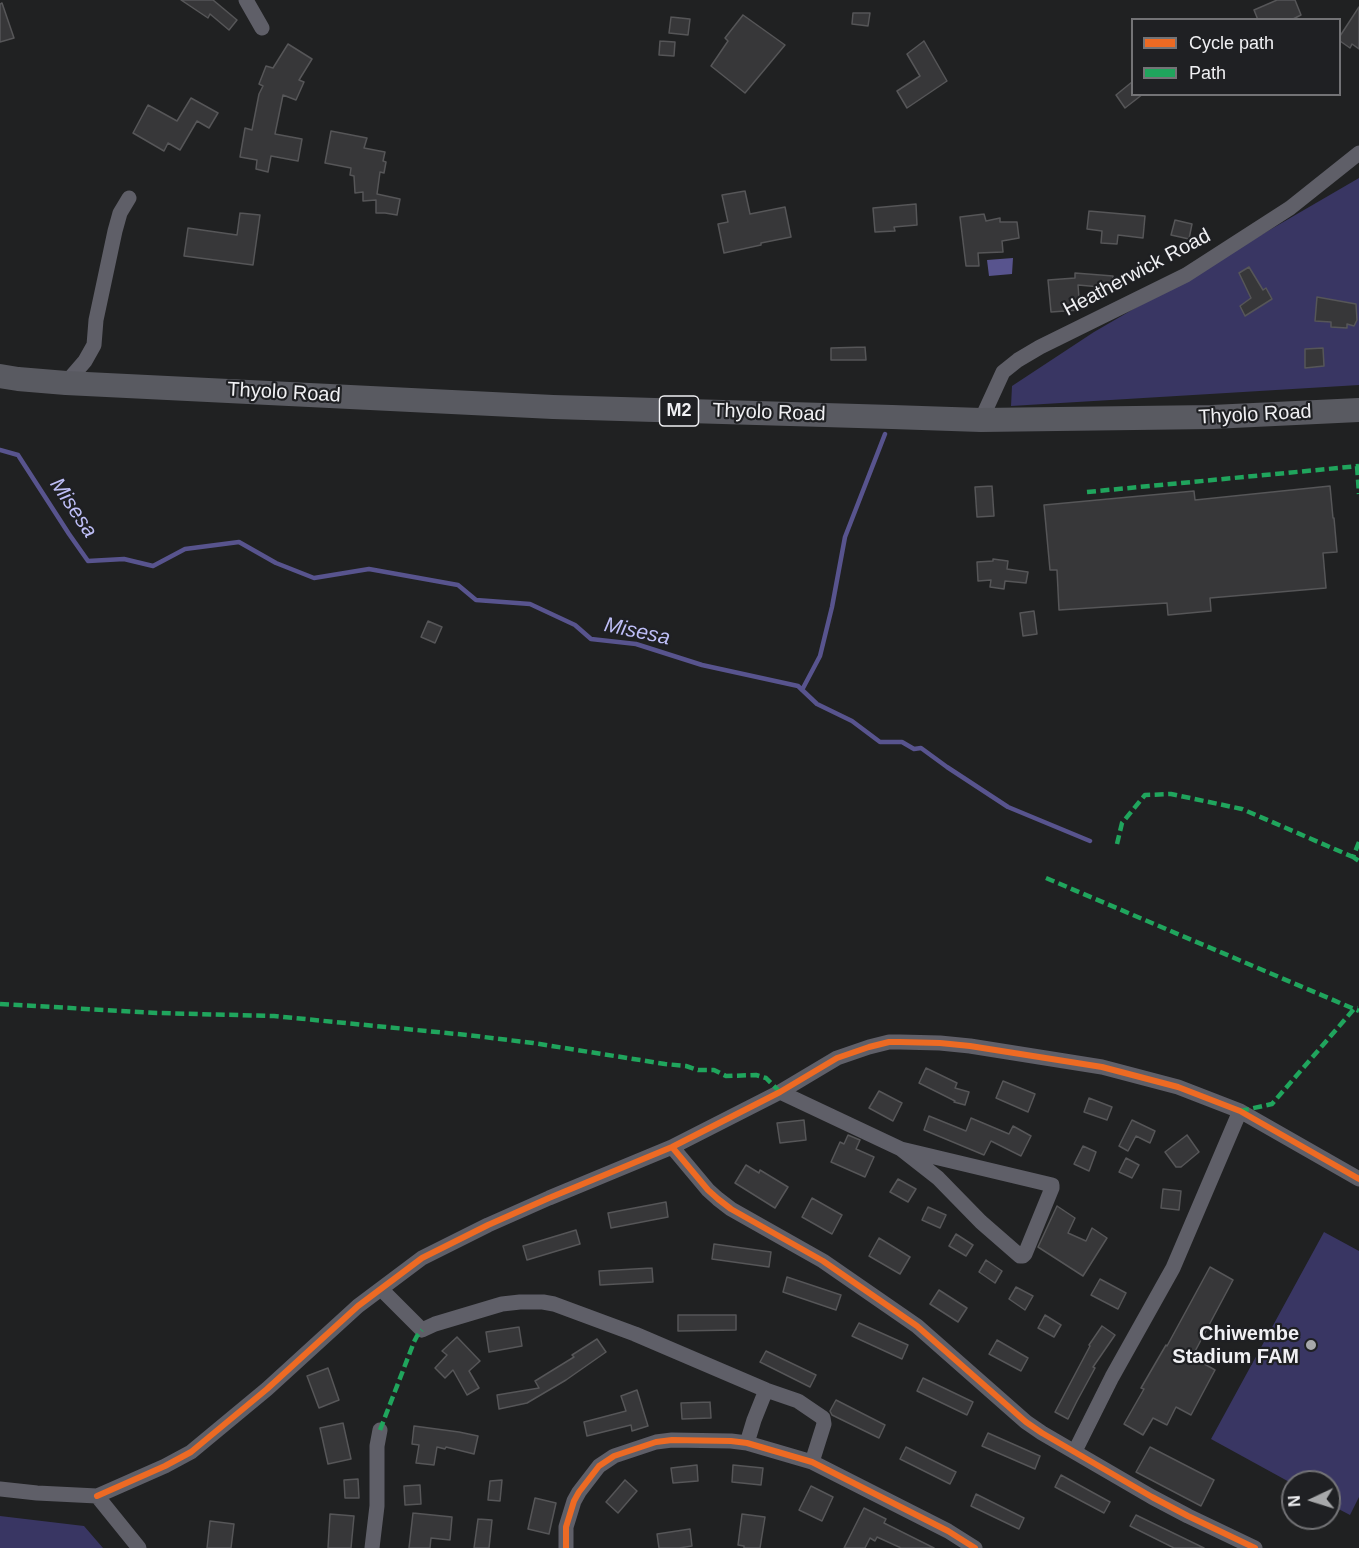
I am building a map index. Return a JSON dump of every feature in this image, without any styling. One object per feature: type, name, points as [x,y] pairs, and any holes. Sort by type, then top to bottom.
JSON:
[{"type":"highway","name":"Thyolo Road","points":[[0,376],[66,383],[553,408],[981,420],[1212,417],[1359,410]]},
{"type":"street","points":[[246,0],[262,28]]},
{"type":"street","name":"Heatherwick Road","points":[[981,420],[1003,372],[1018,360],[1186,275],[1290,208],[1359,153]]},
{"type":"street","points":[[66,383],[85,362],[93,345],[115,231],[120,213],[129,198]]},
{"type":"street","points":[[0,1489],[97,1496],[165,1466],[190,1452],[267,1389],[358,1306],[422,1258],[488,1225],[672,1147],[780,1092],[837,1058],[889,1042],[970,1046],[1102,1067],[1178,1087],[1240,1111],[1359,1179]]},
{"type":"street","points":[[780,1092],[901,1149],[1052,1185],[1025,1254],[1020,1256],[981,1222],[938,1179],[901,1149]]},
{"type":"street","points":[[1075,1451],[1112,1377],[1173,1268],[1240,1111]]},
{"type":"street","points":[[672,1147],[708,1191],[718,1199],[824,1261],[917,1326],[1026,1422],[1152,1497],[1255,1548]]},
{"type":"street","points":[[381,1289],[422,1330],[502,1304],[530,1302],[554,1304],[635,1334],[766,1390],[798,1401],[823,1418],[824,1424],[812,1462]]},
{"type":"street","points":[[747,1443],[766,1390]]},
{"type":"street","points":[[372,1548],[377,1506],[377,1446],[380,1430]]},
{"type":"street","points":[[566,1548],[566,1527],[576,1497],[599,1466],[614,1456],[645,1445],[665,1441],[747,1443],[812,1462],[975,1548]]},
{"type":"street","points":[[97,1496],[139,1548]]},
{"type":"shaded area","points":[[1359,178],[1359,385],[1011,406],[1012,386],[1094,332]]},
{"type":"shaded area","points":[[1013,258],[1012,274],[989,276],[987,260]]},
{"type":"shaded area","name":"Chiwembe Stadium FAM","points":[[1324,1232],[1359,1251],[1359,1497],[1350,1515],[1341,1510],[1341,1470],[1281,1470],[1281,1477],[1211,1439]]},
{"type":"shaded area","points":[[0,1516],[84,1526],[103,1548],[0,1548]]},
{"type":"building","points":[[181,0],[213,0],[237,20],[229,30],[210,14],[208,18]]},
{"type":"building","points":[[1277,0],[1295,0],[1301,15],[1295,18],[1257,18],[1254,10]]},
{"type":"building","points":[[2,3],[14,38],[0,42],[0,4]]},
{"type":"building","points":[[1359,7],[1359,49],[1352,44],[1350,48],[1341,42],[1341,34]]},
{"type":"building","points":[[853,13],[870,13],[868,26],[852,24]]},
{"type":"building","points":[[743,15],[785,45],[745,93],[711,66],[728,41],[725,38]]},
{"type":"building","points":[[671,17],[690,19],[688,35],[669,33]]},
{"type":"building","points":[[660,41],[675,42],[674,56],[659,55]]},
{"type":"building","points":[[924,41],[947,81],[907,108],[897,91],[920,76],[907,54]]},
{"type":"building","points":[[288,44],[312,59],[299,80],[304,82],[296,100],[283,95],[275,134],[302,139],[298,161],[271,156],[268,172],[256,169],[257,160],[240,157],[245,128],[252,130],[259,94],[263,86],[259,84],[266,66],[273,68]]},
{"type":"building","points":[[1131,83],[1131,96],[1140,96],[1125,108],[1116,95]]},
{"type":"building","points":[[191,98],[218,113],[209,128],[197,121],[180,150],[168,143],[164,151],[133,133],[148,105],[177,121]]},
{"type":"building","points":[[331,131],[367,138],[364,148],[385,152],[384,173],[380,172],[377,194],[400,199],[397,215],[376,213],[376,200],[363,201],[363,192],[355,193],[354,176],[350,175],[351,168],[325,163]]},
{"type":"building","points":[[745,191],[750,214],[785,207],[791,237],[724,253],[718,224],[728,222],[722,195]]},
{"type":"building","points":[[916,204],[917,225],[894,227],[895,231],[875,232],[873,208]]},
{"type":"building","points":[[1089,211],[1145,216],[1143,238],[1118,235],[1117,244],[1101,243],[1102,231],[1087,229]]},
{"type":"building","points":[[240,213],[260,215],[253,265],[184,256],[188,228],[237,235]]},
{"type":"building","points":[[984,214],[986,221],[1000,218],[1000,222],[1017,222],[1019,238],[1002,241],[1003,252],[978,253],[979,266],[966,266],[960,217]]},
{"type":"building","points":[[1175,220],[1192,224],[1189,239],[1171,235]]},
{"type":"building","points":[[1249,267],[1263,290],[1266,288],[1272,299],[1245,316],[1240,306],[1251,298],[1239,273]]},
{"type":"building","points":[[1075,273],[1113,276],[1112,288],[1078,285],[1080,310],[1051,312],[1048,280],[1075,278]]},
{"type":"building","points":[[1317,297],[1356,304],[1357,320],[1354,326],[1347,324],[1347,328],[1331,327],[1331,322],[1315,321]]},
{"type":"building","points":[[865,347],[866,360],[831,360],[831,348]]},
{"type":"building","points":[[1323,348],[1324,366],[1305,368],[1305,349]]},
{"type":"building","points":[[992,486],[994,516],[977,517],[975,487]]},
{"type":"building","points":[[1330,486],[1337,552],[1323,553],[1326,588],[1210,598],[1211,611],[1168,615],[1167,603],[1059,610],[1057,570],[1050,570],[1044,505],[1194,491],[1195,500]]},
{"type":"building","points":[[993,559],[1008,561],[1007,569],[1028,572],[1026,583],[1005,581],[1004,589],[990,587],[991,580],[978,581],[977,562],[993,561]]},
{"type":"building","points":[[1034,611],[1037,634],[1023,636],[1020,613]]},
{"type":"building","points":[[428,621],[442,627],[435,643],[421,637]]},
{"type":"building","points":[[926,1068],[957,1083],[955,1088],[969,1092],[965,1105],[954,1102],[919,1083]]},
{"type":"building","points":[[1003,1081],[1035,1094],[1028,1112],[996,1098]]},
{"type":"building","points":[[879,1091],[902,1103],[893,1121],[869,1108]]},
{"type":"building","points":[[1089,1098],[1112,1107],[1107,1120],[1084,1112]]},
{"type":"building","points":[[929,1116],[966,1131],[971,1118],[1009,1134],[1013,1126],[1031,1136],[1021,1156],[991,1141],[984,1155],[924,1130]]},
{"type":"building","points":[[804,1120],[806,1140],[780,1143],[777,1123]]},
{"type":"building","points":[[1132,1120],[1155,1131],[1150,1143],[1136,1136],[1128,1151],[1119,1146]]},
{"type":"building","points":[[848,1135],[860,1140],[856,1149],[874,1157],[865,1177],[831,1162],[840,1142],[844,1144]]},
{"type":"building","points":[[1187,1135],[1199,1152],[1181,1167],[1176,1167],[1165,1152]]},
{"type":"building","points":[[1083,1146],[1096,1152],[1089,1171],[1074,1164]]},
{"type":"building","points":[[1126,1158],[1139,1165],[1132,1178],[1119,1172]]},
{"type":"building","points":[[746,1165],[759,1173],[760,1170],[788,1187],[775,1208],[735,1183]]},
{"type":"building","points":[[898,1179],[916,1189],[908,1202],[890,1192]]},
{"type":"building","points":[[1163,1189],[1181,1191],[1179,1210],[1161,1208]]},
{"type":"building","points":[[812,1198],[842,1215],[832,1234],[802,1217]]},
{"type":"building","points":[[666,1202],[668,1217],[611,1228],[608,1213]]},
{"type":"building","points":[[1057,1206],[1075,1218],[1068,1233],[1086,1241],[1092,1228],[1107,1238],[1083,1276],[1038,1247]]},
{"type":"building","points":[[928,1207],[946,1215],[940,1228],[922,1220]]},
{"type":"building","points":[[576,1230],[580,1244],[527,1260],[523,1246]]},
{"type":"building","points":[[956,1234],[973,1245],[966,1256],[949,1246]]},
{"type":"building","points":[[879,1238],[910,1257],[900,1274],[869,1256]]},
{"type":"building","points":[[714,1244],[771,1252],[769,1267],[712,1259]]},
{"type":"building","points":[[986,1260],[1002,1271],[995,1283],[979,1272]]},
{"type":"building","points":[[1210,1267],[1233,1280],[1192,1357],[1215,1370],[1191,1415],[1176,1407],[1167,1425],[1153,1418],[1143,1435],[1124,1424],[1144,1389],[1141,1388]]},
{"type":"building","points":[[652,1268],[653,1282],[600,1285],[599,1271]]},
{"type":"building","points":[[787,1277],[841,1295],[836,1310],[783,1292]]},
{"type":"building","points":[[1100,1279],[1126,1293],[1118,1309],[1091,1295]]},
{"type":"building","points":[[1016,1287],[1033,1296],[1025,1310],[1009,1299]]},
{"type":"building","points":[[939,1290],[967,1308],[958,1322],[930,1304]]},
{"type":"building","points":[[678,1315],[736,1315],[736,1330],[678,1331]]},
{"type":"building","points":[[1045,1315],[1061,1325],[1054,1337],[1038,1328]]},
{"type":"building","points":[[859,1323],[908,1345],[902,1359],[852,1336]]},
{"type":"building","points":[[1102,1326],[1115,1335],[1093,1367],[1095,1368],[1068,1419],[1055,1412],[1089,1345]]},
{"type":"building","points":[[519,1327],[522,1346],[489,1352],[486,1332]]},
{"type":"building","points":[[457,1337],[480,1361],[469,1371],[479,1388],[467,1395],[453,1370],[445,1378],[435,1368],[447,1355],[442,1351]]},
{"type":"building","points":[[597,1339],[606,1352],[566,1380],[527,1403],[499,1409],[497,1395],[539,1388],[535,1381],[574,1357],[572,1355]]},
{"type":"building","points":[[997,1340],[1028,1358],[1021,1371],[989,1354]]},
{"type":"building","points":[[766,1351],[816,1375],[810,1387],[760,1362]]},
{"type":"building","points":[[328,1368],[339,1400],[319,1408],[307,1376]]},
{"type":"building","points":[[923,1378],[973,1402],[967,1415],[917,1391]]},
{"type":"building","points":[[637,1390],[648,1426],[632,1431],[631,1425],[587,1436],[584,1422],[626,1411],[621,1396]]},
{"type":"building","points":[[836,1400],[885,1425],[879,1438],[832,1415],[830,1411]]},
{"type":"building","points":[[710,1402],[711,1418],[682,1419],[681,1403]]},
{"type":"building","points":[[343,1423],[351,1459],[328,1464],[320,1428]]},
{"type":"building","points":[[414,1426],[478,1436],[474,1454],[437,1447],[434,1465],[416,1463],[419,1445],[412,1444]]},
{"type":"building","points":[[988,1433],[1040,1456],[1035,1469],[982,1446]]},
{"type":"building","points":[[906,1447],[956,1472],[950,1484],[900,1459]]},
{"type":"building","points":[[1150,1447],[1214,1480],[1201,1506],[1136,1472]]},
{"type":"building","points":[[697,1465],[698,1481],[673,1483],[671,1468]]},
{"type":"building","points":[[733,1465],[763,1468],[761,1485],[732,1482]]},
{"type":"building","points":[[1061,1475],[1110,1502],[1104,1513],[1055,1487]]},
{"type":"building","points":[[358,1479],[359,1498],[345,1498],[344,1480]]},
{"type":"building","points":[[502,1480],[500,1501],[488,1500],[490,1481]]},
{"type":"building","points":[[625,1480],[637,1491],[618,1513],[606,1502]]},
{"type":"building","points":[[420,1485],[421,1504],[405,1505],[404,1486]]},
{"type":"building","points":[[811,1486],[833,1497],[822,1521],[799,1510]]},
{"type":"building","points":[[976,1494],[1024,1518],[1019,1529],[971,1506]]},
{"type":"building","points":[[535,1498],[556,1503],[549,1534],[528,1529]]},
{"type":"building","points":[[864,1508],[886,1519],[884,1523],[934,1548],[901,1548],[877,1537],[875,1541],[870,1538],[865,1548],[844,1548]]},
{"type":"building","points":[[413,1513],[452,1517],[450,1540],[431,1538],[430,1548],[409,1548]]},
{"type":"building","points":[[330,1514],[354,1516],[351,1548],[328,1548]]},
{"type":"building","points":[[742,1514],[765,1517],[760,1548],[744,1548],[738,1545]]},
{"type":"building","points":[[1136,1515],[1204,1548],[1174,1548],[1130,1526]]},
{"type":"building","points":[[478,1519],[492,1520],[489,1548],[474,1548]]},
{"type":"building","points":[[210,1521],[234,1524],[231,1548],[207,1548]]},
{"type":"building","points":[[690,1529],[692,1546],[659,1548],[657,1534]]},
{"type":"waterway","points":[[802,690],[820,656],[845,537],[885,434]]},
{"type":"waterway","name":"Misesa","points":[[0,450],[18,455],[88,561],[124,559],[153,566],[185,549],[239,542],[276,563],[314,578],[369,569],[458,585],[476,600],[530,604],[575,625],[591,639],[636,644],[702,665],[798,686],[817,704],[852,721],[880,742],[902,742],[914,749],[921,748],[1008,807],[1090,841]]},
{"type":"marked path","points":[[1357,466],[1359,494]]},
{"type":"marked path","points":[[1087,492],[1359,466]]},
{"type":"marked path","points":[[1117,844],[1122,823],[1145,795],[1171,794],[1242,809],[1353,857]]},
{"type":"marked path","points":[[1359,842],[1353,857],[1359,861]]},
{"type":"marked path","points":[[1046,878],[1359,1011]]},
{"type":"marked path","points":[[0,1004],[157,1013],[274,1016],[467,1035],[686,1066],[698,1070],[714,1070],[726,1076],[756,1075],[766,1078],[780,1092]]},
{"type":"marked path","points":[[1240,1111],[1272,1104],[1354,1009],[1358,1008]]},
{"type":"marked path","points":[[380,1430],[414,1342],[422,1330]]},
{"type":"cycle path","points":[[97,1496],[191,1452],[267,1389],[358,1306],[422,1258],[488,1225],[672,1147],[780,1092],[837,1058],[869,1047],[889,1042],[970,1046],[1102,1067],[1178,1087],[1240,1111],[1359,1179]]},
{"type":"cycle path","points":[[672,1147],[718,1199],[731,1209],[823,1261],[917,1326],[1026,1422],[1152,1497],[1255,1548]]},
{"type":"cycle path","points":[[566,1548],[566,1527],[574,1501],[599,1466],[614,1456],[656,1442],[672,1440],[747,1443],[812,1462],[948,1531],[975,1548]]},
{"type":"place","name":"Chiwembe Stadium FAM","points":[[1311,1345]]}]
